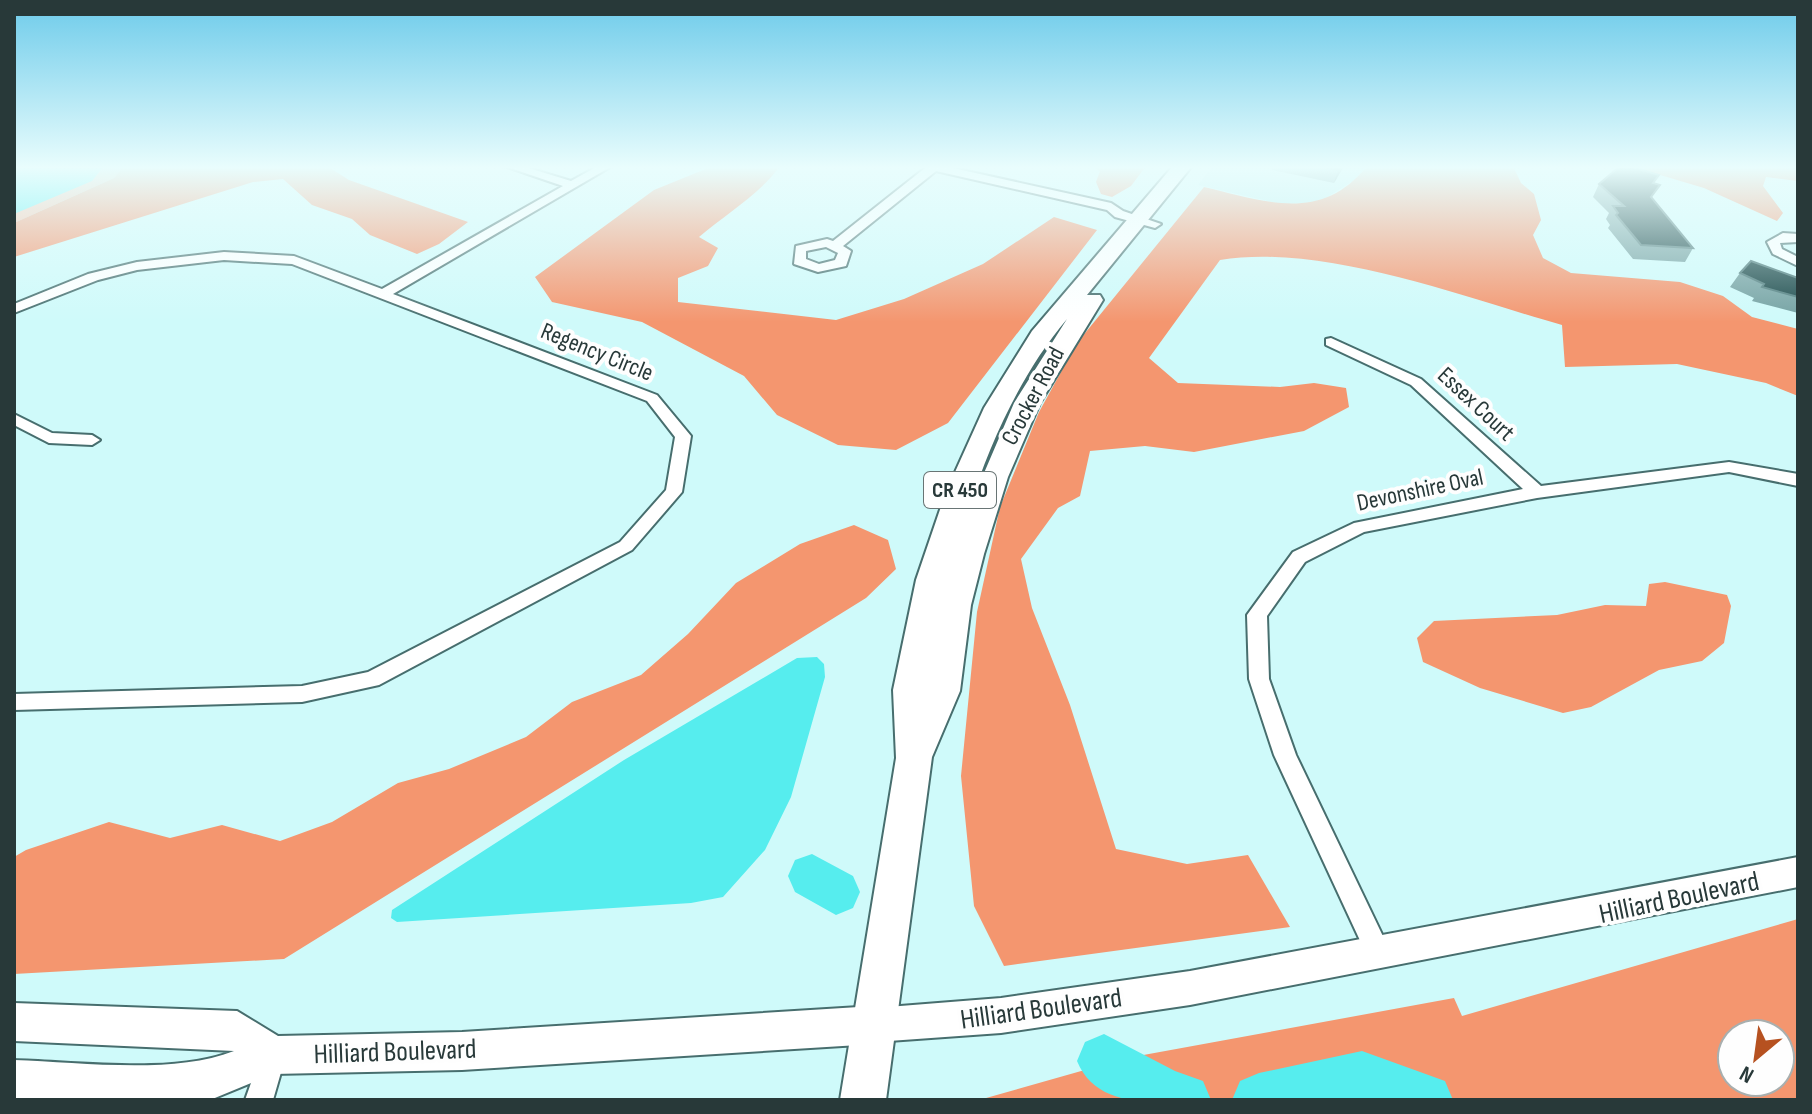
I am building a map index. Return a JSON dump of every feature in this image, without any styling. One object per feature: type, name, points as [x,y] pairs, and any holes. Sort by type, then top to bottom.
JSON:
[{"type":"main road","name":"Crocker Road","points":[[863,1100],[914,758],[912,677],[931,580],[960,492],[997,408],[1054,316],[1137,219]]},
{"type":"main road","name":"Crocker Road","points":[[914,758],[943,691],[957,600],[979,515],[1017,420],[1137,219]]},
{"type":"main road","points":[[14,1022],[237,1030],[273,1055]]},
{"type":"main road","name":"Hilliard Boulevard","points":[[14,1080],[124,1083],[210,1080],[273,1055],[462,1051],[875,1025]]},
{"type":"street","points":[[381,295],[515,218]]},
{"type":"street","points":[[836,245],[869,218]]},
{"type":"street","points":[[1126,218],[1137,219]]},
{"type":"street","points":[[1798,238],[1783,237],[1773,242],[1777,251],[1798,262]]},
{"type":"street","name":"Regency Circle","points":[[14,309],[93,277],[123,270],[224,256],[294,260],[652,398],[683,436],[674,492],[626,546],[372,679],[302,694],[14,702]]},
{"type":"street","name":"Essex Court","points":[[1331,342],[1416,382],[1537,492]]},
{"type":"street","points":[[14,419],[49,438],[92,440]]},
{"type":"street","name":"Devonshire Oval","points":[[1379,953],[1285,755],[1259,679],[1257,615],[1299,557],[1360,527],[1537,492],[1729,467],[1798,480]]},
{"type":"street","name":"Hilliard Boulevard","points":[[875,1025],[984,1019],[1238,982],[1379,953],[1580,919],[1798,872]]},
{"type":"street","points":[[259,1100],[273,1055]]},
{"type":"shaded area","points":[[25,218],[138,218],[14,257],[14,223]]},
{"type":"shaded area","points":[[349,218],[457,218],[468,222],[439,244],[417,254],[370,235]]},
{"type":"shaded area","points":[[616,218],[723,218],[699,237],[718,248],[708,266],[678,278],[678,302],[836,320],[904,299],[983,264],[1053,218],[1097,230],[948,423],[896,450],[838,445],[777,415],[744,376],[642,322],[552,302],[535,277]]},
{"type":"shaded area","points":[[1179,218],[1540,218],[1533,235],[1543,258],[1571,273],[1680,282],[1723,296],[1752,317],[1798,329],[1798,396],[1766,383],[1677,364],[1565,367],[1562,325],[1437,288],[1347,266],[1303,259],[1260,257],[1220,260],[1149,358],[1178,383],[1280,387],[1314,383],[1346,388],[1349,407],[1304,431],[1194,452],[1145,446],[1090,451],[1080,496],[1058,508],[1021,559],[1032,608],[1070,705],[1116,849],[1187,864],[1248,855],[1290,927],[1004,966],[974,906],[961,776],[977,612],[1000,507],[1039,412],[1077,343]]},
{"type":"shaded area","points":[[854,525],[888,540],[896,569],[866,598],[284,959],[14,974],[14,857],[26,850],[109,822],[170,838],[222,825],[280,841],[332,822],[398,783],[449,769],[526,737],[572,702],[641,675],[688,634],[736,583],[800,544]]},
{"type":"shaded area","points":[[1665,582],[1727,595],[1731,606],[1724,643],[1702,661],[1659,670],[1591,707],[1563,713],[1480,688],[1423,662],[1417,638],[1434,621],[1557,615],[1605,605],[1646,606],[1649,584]]},
{"type":"shaded area","points":[[1798,919],[1798,1100],[979,1100],[1127,1058],[1454,998],[1462,1016]]},
{"type":"water","points":[[817,657],[824,664],[825,677],[791,797],[765,850],[723,897],[691,903],[397,922],[391,918],[392,910],[624,760],[797,658]]},
{"type":"building","points":[[1618,218],[1668,218],[1693,248],[1641,245]]},
{"type":"building","points":[[1751,261],[1798,278],[1798,297],[1762,287],[1764,284],[1740,273]]},
{"type":"waterway","points":[[812,876],[836,892]]},
{"type":"waterway","points":[[1104,1061],[1168,1098],[1184,1100]]},
{"type":"waterway","points":[[1259,1100],[1362,1078],[1426,1100]]}]
